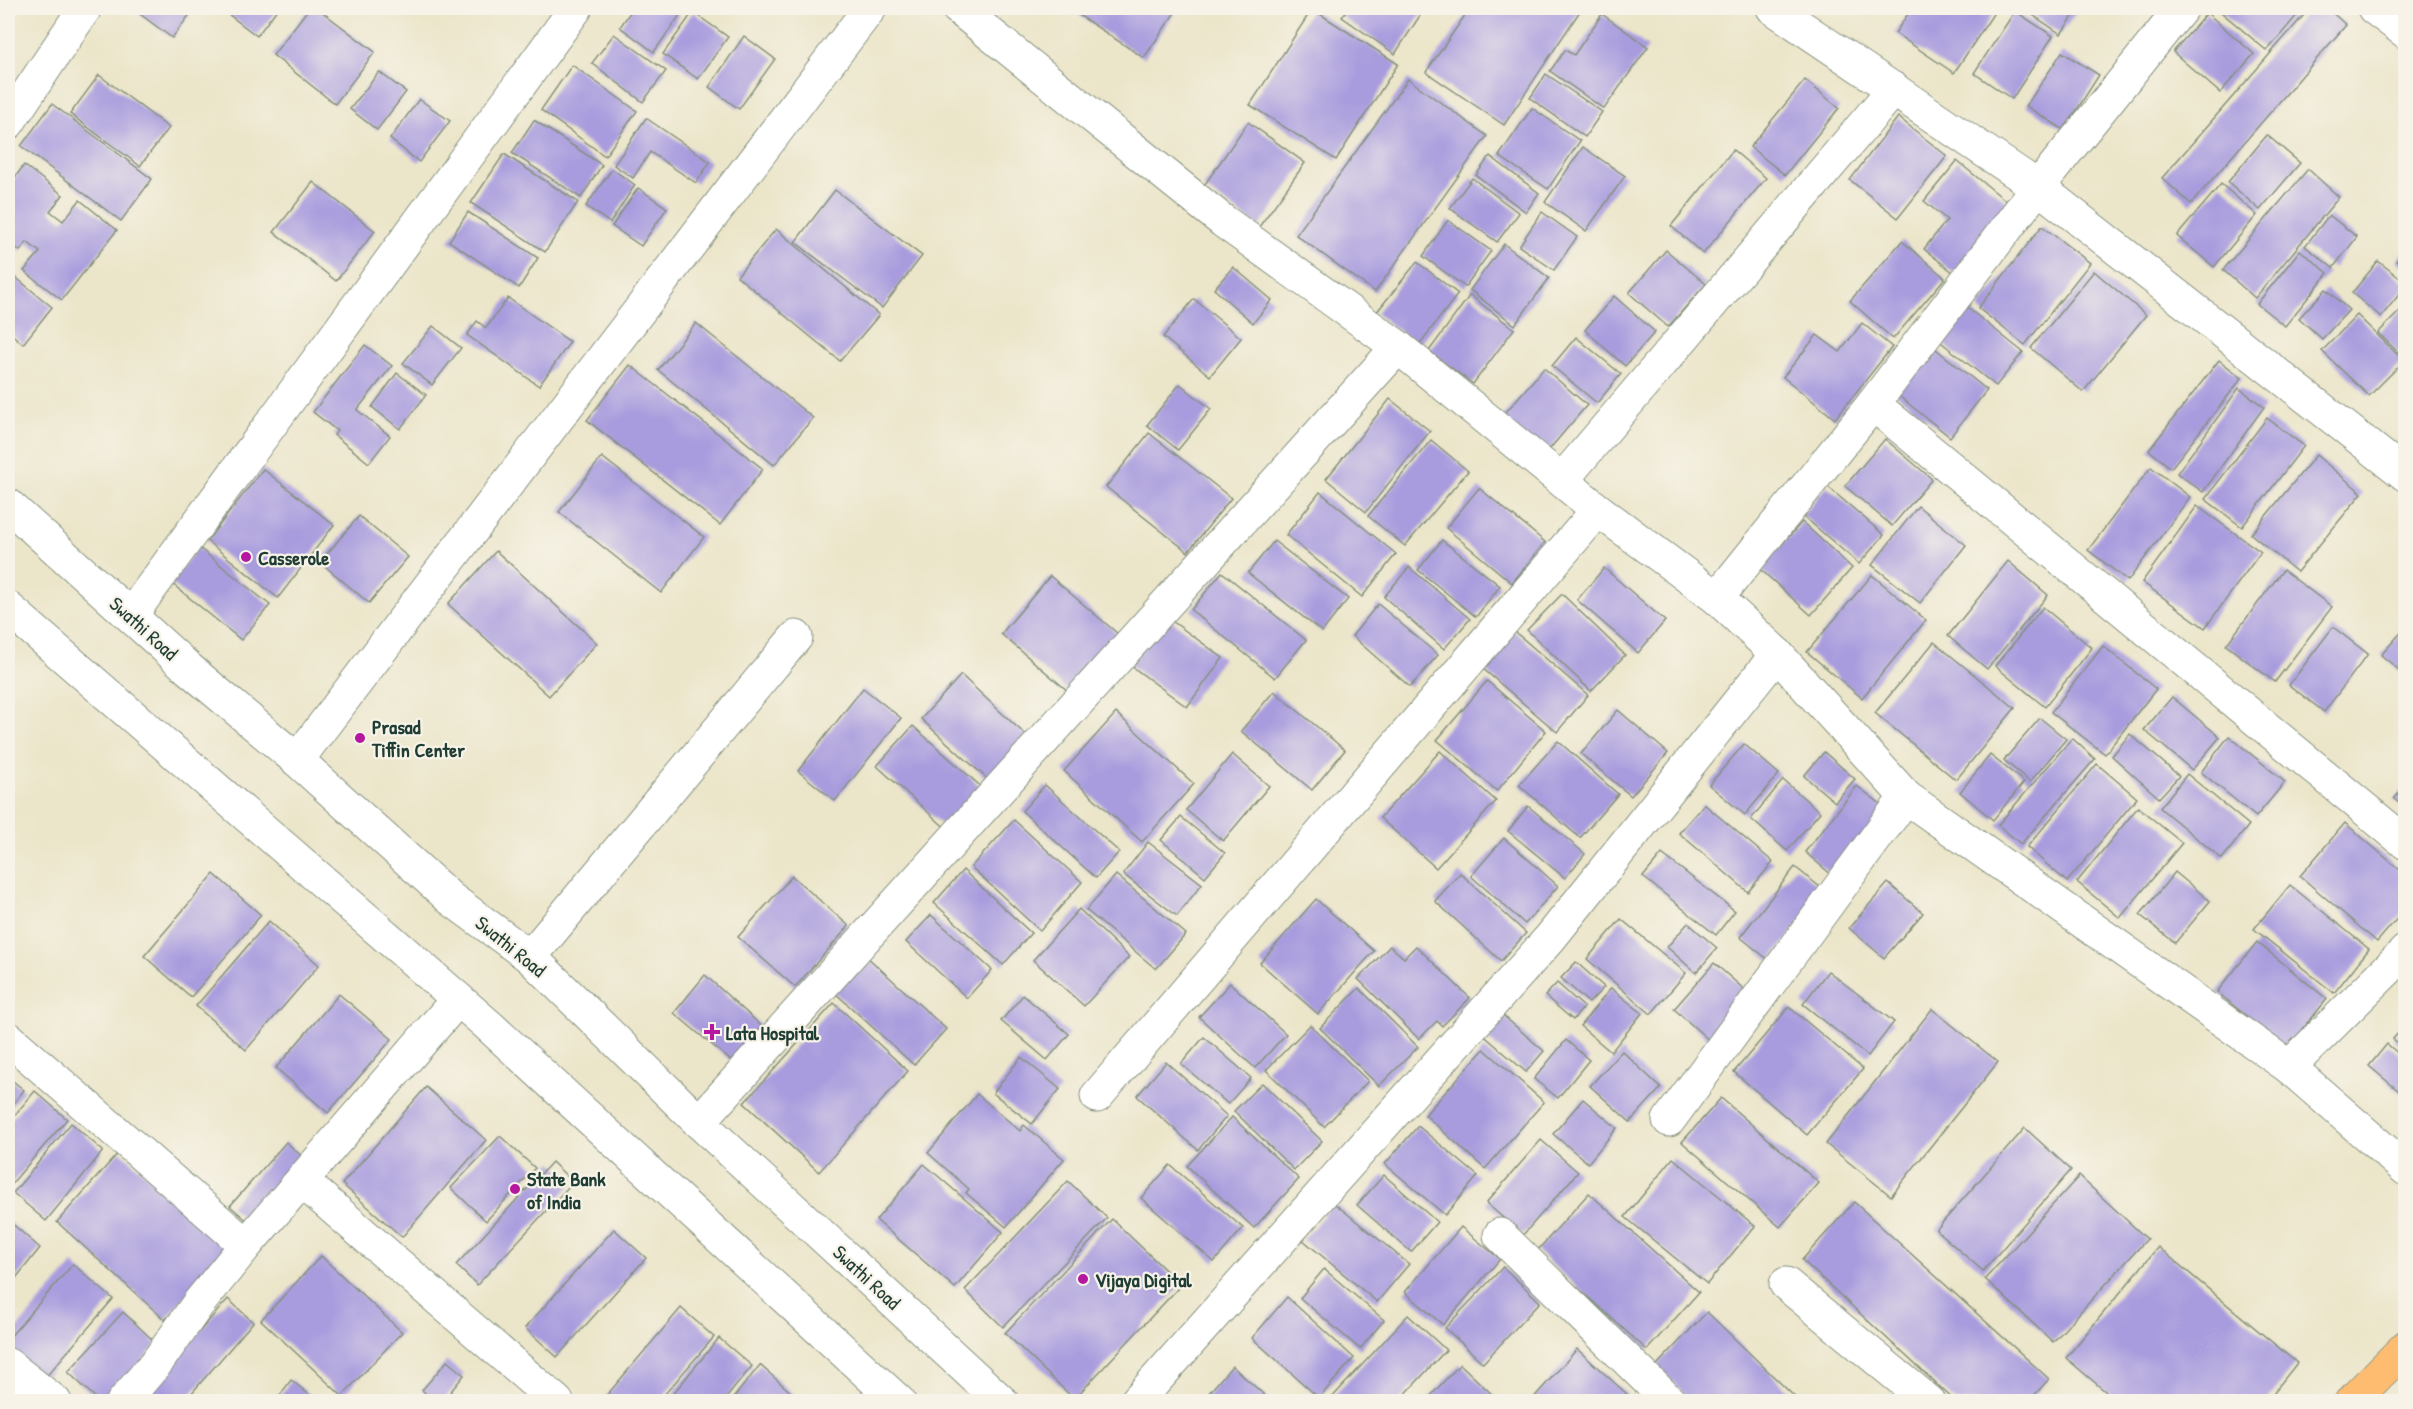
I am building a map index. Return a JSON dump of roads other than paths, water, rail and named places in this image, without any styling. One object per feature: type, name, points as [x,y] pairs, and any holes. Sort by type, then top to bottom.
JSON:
[{"type":"highway","points":[[2351,1401],[2406,1347]]},
{"type":"street","points":[[8,123],[85,8]]},
{"type":"street","points":[[131,615],[576,8]]},
{"type":"street","points":[[297,760],[870,8]]},
{"type":"street","points":[[958,8],[1223,221],[1398,347],[1598,510],[1717,598],[1777,654],[1906,797],[2289,1067],[2406,1169]]},
{"type":"street","points":[[1773,8],[2038,187],[2406,474]]},
{"type":"street","points":[[1717,598],[1873,404],[2038,187],[2182,8]]},
{"type":"street","points":[[2374,8],[2406,32]]},
{"type":"street","points":[[1562,480],[1894,89]]},
{"type":"street","points":[[699,1122],[1398,347]]},
{"type":"street","points":[[1873,404],[2406,843]]},
{"type":"street","name":"Swathi Road","points":[[8,505],[189,669],[297,760],[451,899],[530,957],[699,1122],[1002,1401]]},
{"type":"street","points":[[1097,1096],[1598,510]]},
{"type":"street","points":[[8,608],[458,999],[899,1401]]},
{"type":"street","points":[[530,957],[796,637]]},
{"type":"street","points":[[1136,1401],[1551,937],[1777,654]]},
{"type":"street","points":[[1669,1120],[1906,797]]},
{"type":"street","points":[[2289,1067],[2406,951]]},
{"type":"street","points":[[132,1398],[198,1304],[246,1245],[458,999]]},
{"type":"street","points":[[8,1038],[246,1245]]},
{"type":"street","points":[[302,1181],[556,1401]]},
{"type":"street","points":[[1500,1235],[1670,1401]]},
{"type":"street","points":[[1786,1284],[1929,1401]]},
{"type":"street","points":[[8,1365],[54,1401]]},
{"type":"place","name":"Casserole","points":[[246,557]]},
{"type":"place","name":"Prasad Tiffin Center","points":[[360,738]]},
{"type":"place","name":"Lata Hospital","points":[[712,1032]]},
{"type":"place","name":"State Bank of India","points":[[515,1189]]},
{"type":"place","name":"Vijaya Digital","points":[[1083,1279]]}]
